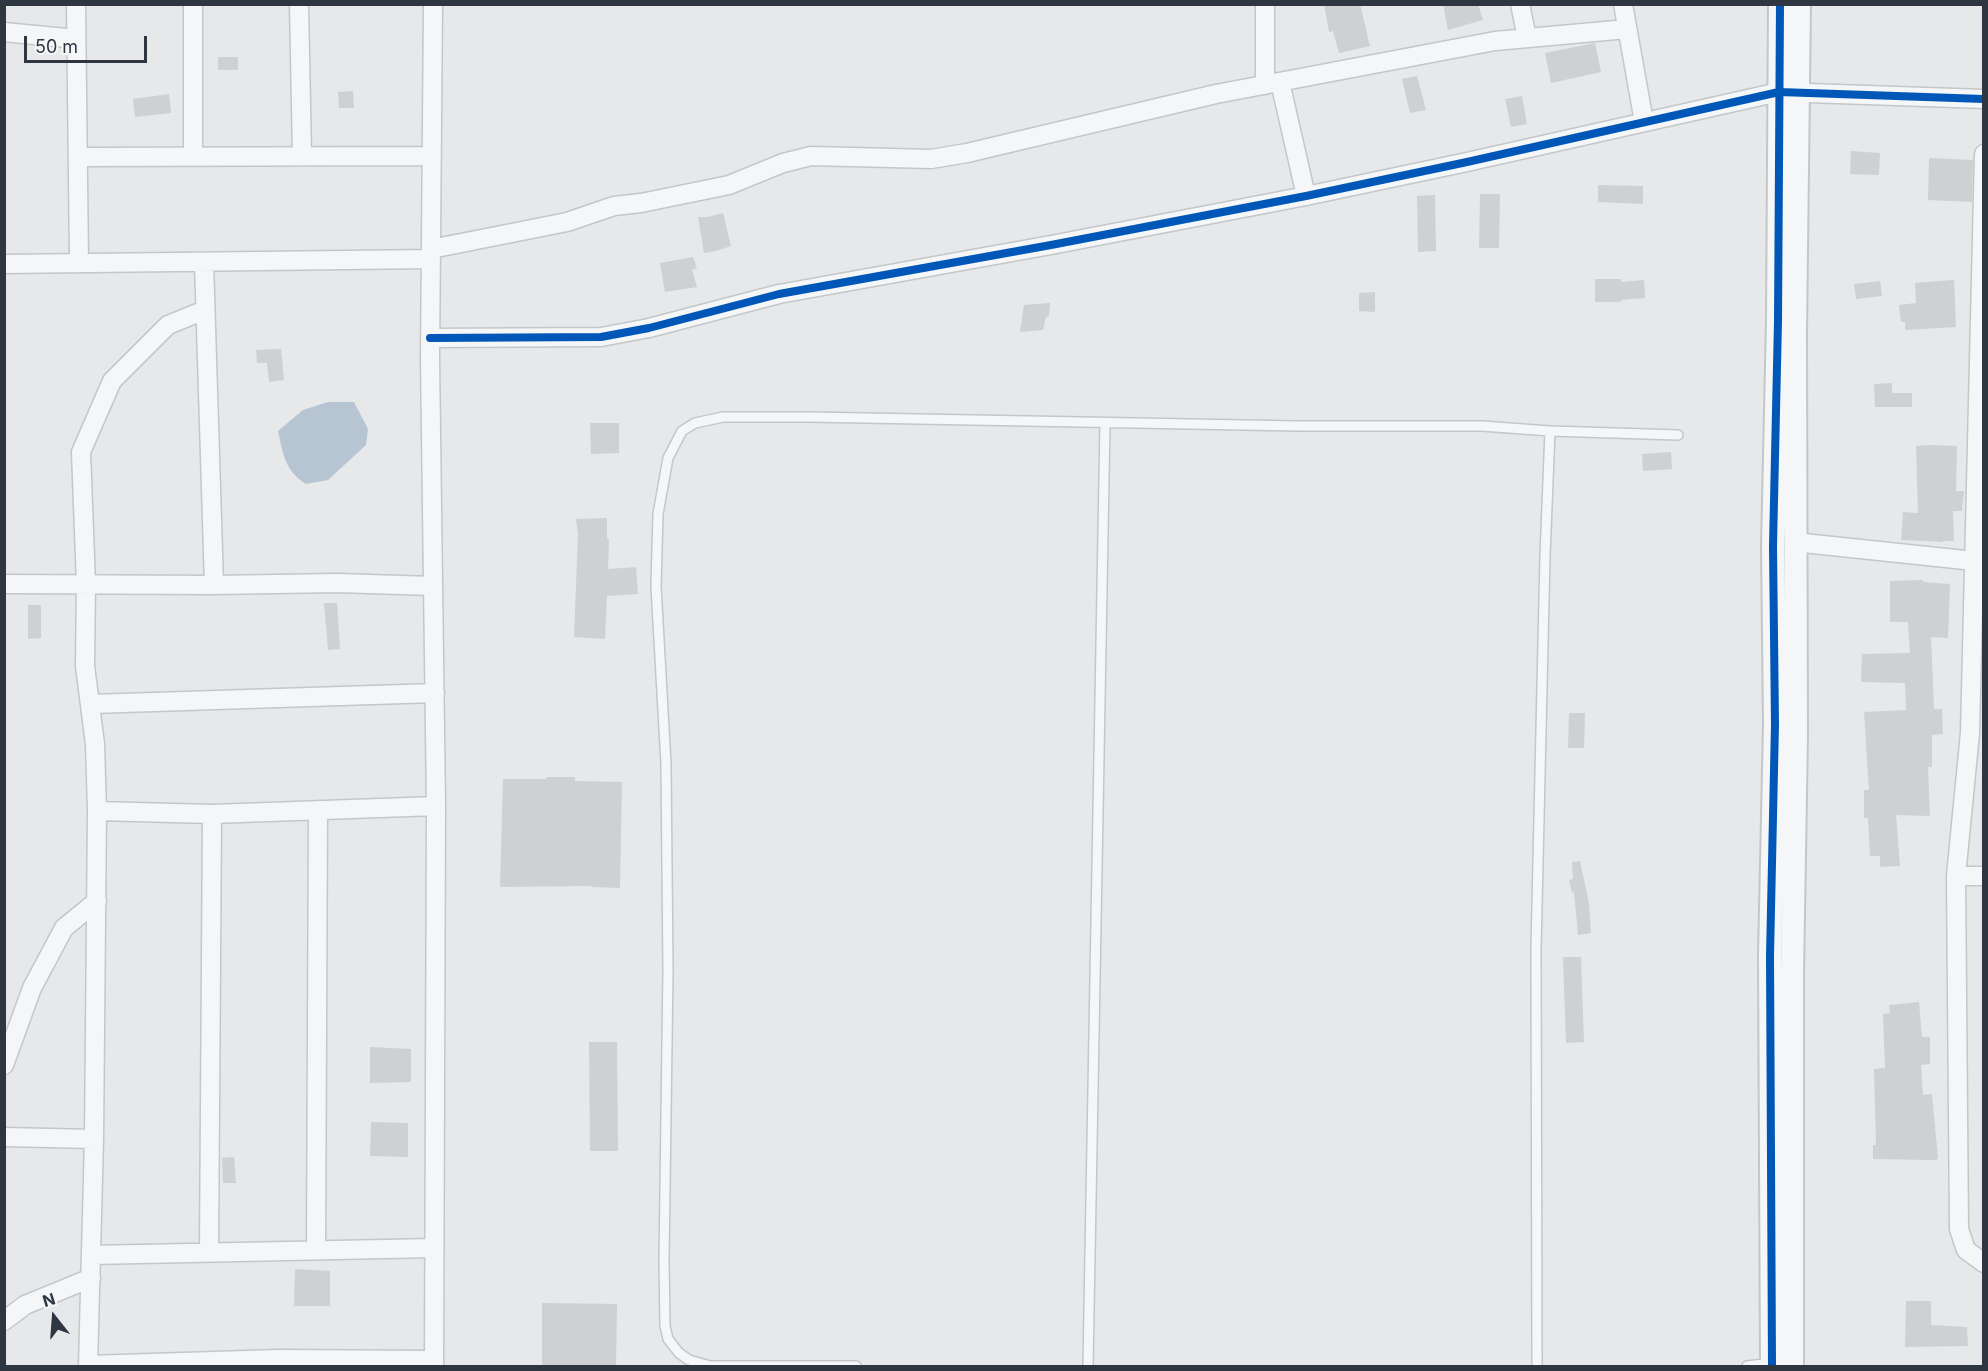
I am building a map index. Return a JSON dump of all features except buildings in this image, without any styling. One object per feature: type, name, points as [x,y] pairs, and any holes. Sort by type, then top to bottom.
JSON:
[{"type":"street","points":[[76,4],[79,263]]},
{"type":"street","points":[[193,4],[193,157]]},
{"type":"street","points":[[299,4],[302,156]]},
{"type":"street","points":[[205,310],[168,326],[112,381],[81,452],[86,584],[86,666],[92,704],[97,811],[94,1139],[88,1366],[278,1359],[434,1363],[436,806],[430,338],[433,4]]},
{"type":"street","points":[[1265,4],[1273,83],[1306,196]]},
{"type":"street","points":[[1520,4],[1527,38]]},
{"type":"street","points":[[1623,4],[1644,122]]},
{"type":"street","points":[[1779,1365],[1792,974],[1796,735],[1795,333],[1789,92],[1780,4]]},
{"type":"street","points":[[1779,1365],[1770,955],[1776,724],[1773,546],[1778,321],[1789,92],[1799,4]]},
{"type":"street","points":[[4,264],[204,262],[431,254],[567,222],[614,206],[641,203],[729,185],[783,163],[811,156],[931,159],[967,153],[1173,104],[1273,83],[1496,41],[1627,28]]},
{"type":"street","points":[[4,32],[76,39]]},
{"type":"street","points":[[430,338],[601,337],[649,328],[779,294],[1306,196],[1789,92],[1983,99]]},
{"type":"street","points":[[1983,154],[1977,733],[1956,876],[1959,1229],[1966,1250],[1983,1263]]},
{"type":"street","points":[[78,158],[432,156]]},
{"type":"street","points":[[204,262],[214,585]]},
{"type":"street","points":[[1794,542],[1979,562]]},
{"type":"street","points":[[4,584],[337,583],[433,586]]},
{"type":"street","points":[[92,704],[435,693]]},
{"type":"street","points":[[97,811],[212,814],[436,806]]},
{"type":"street","points":[[316,1250],[318,810]]},
{"type":"street","points":[[208,1252],[212,814]]},
{"type":"street","points":[[1956,876],[1983,876]]},
{"type":"street","points":[[4,1065],[32,988],[64,928],[97,901]]},
{"type":"street","points":[[4,1137],[94,1139]]},
{"type":"street","points":[[91,1255],[434,1248]]},
{"type":"street","points":[[4,1321],[25,1305],[91,1278]]},
{"type":"lane","points":[[856,1366],[710,1366],[689,1360],[679,1353],[668,1339],[665,1326],[668,970],[666,764],[656,586],[658,514],[668,458],[682,431],[695,423],[723,417],[1482,426],[1550,431],[1678,435]]},
{"type":"lane","points":[[1088,1366],[1105,423]]},
{"type":"lane","points":[[1537,1366],[1536,950],[1550,431]]},
{"type":"lane","points":[[1747,1366],[1779,1365]]},
{"type":"water","points":[[328,402],[354,402],[368,429],[366,445],[328,480],[306,484],[289,468],[278,431],[303,410]]},
{"type":"cycle path","points":[[1772,1366],[1770,955],[1775,724],[1773,546],[1778,321],[1780,4]]},
{"type":"cycle path","points":[[430,338],[601,337],[649,328],[779,294],[1306,196],[1779,92],[1984,99]]}]
